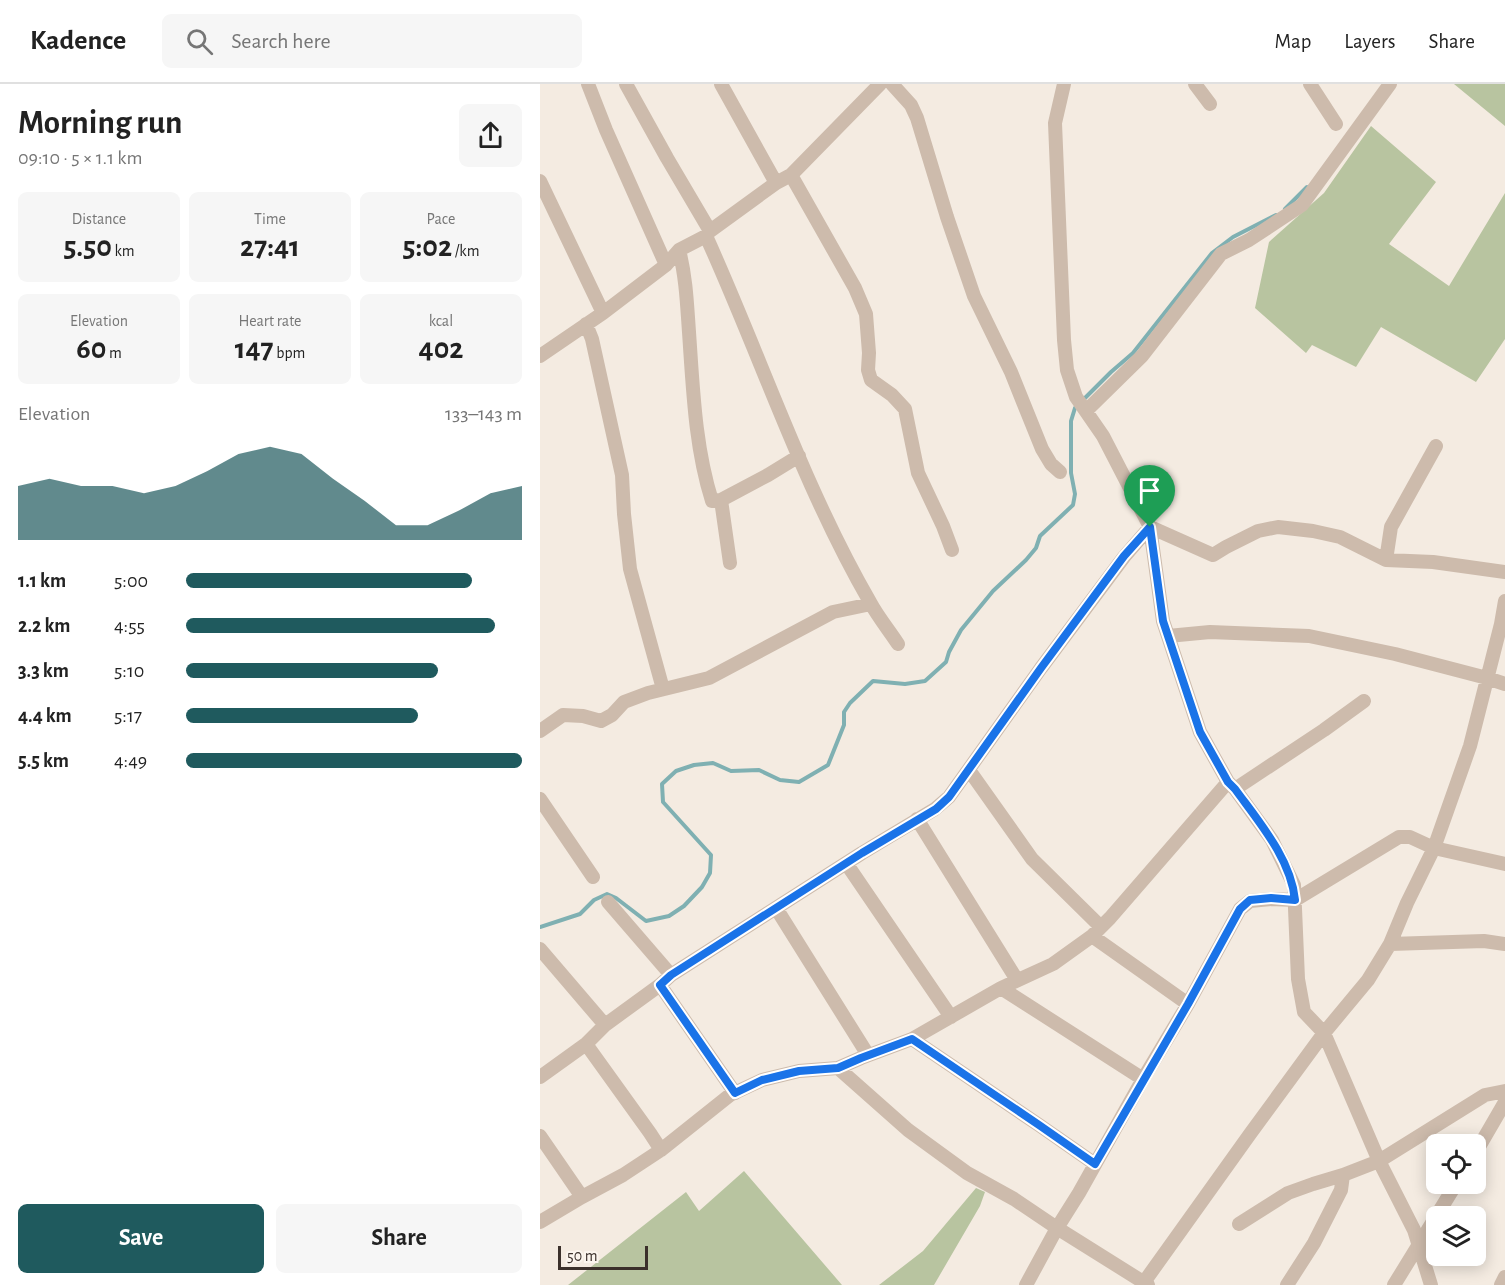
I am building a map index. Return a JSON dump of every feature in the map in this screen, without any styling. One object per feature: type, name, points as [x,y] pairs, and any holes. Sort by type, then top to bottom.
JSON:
[{"type":"street","points":[[588,84],[666,265]]},
{"type":"street","points":[[626,84],[708,233],[799,456],[837,539],[871,604],[898,644]]},
{"type":"street","points":[[721,84],[776,183]]},
{"type":"street","points":[[540,356],[603,313],[666,265],[679,250],[708,233],[776,183],[791,175],[881,84],[911,105],[917,118],[974,296],[1011,372],[1042,449],[1051,464],[1060,472]]},
{"type":"street","points":[[1064,84],[1055,123],[1067,370],[1082,404],[1103,436],[1150,527],[1163,621],[1200,732],[1232,785],[1272,840],[1294,885],[1298,979],[1304,1012],[1324,1033],[1379,1161],[1414,1230],[1431,1285]]},
{"type":"street","points":[[1195,84],[1210,104]]},
{"type":"street","points":[[1310,84],[1336,124]]},
{"type":"street","points":[[1082,404],[1142,356],[1221,254],[1249,240],[1302,206],[1390,84]]},
{"type":"street","points":[[791,175],[855,288],[866,314],[868,370],[871,380],[892,395],[905,409],[918,473],[952,550]]},
{"type":"street","points":[[540,181],[603,313]]},
{"type":"street","points":[[679,250],[685,271],[694,402],[702,461],[712,501],[721,500],[799,456]]},
{"type":"street","points":[[586,324],[592,339],[622,475],[630,569],[663,689]]},
{"type":"street","points":[[1386,560],[1390,527],[1436,446]]},
{"type":"street","points":[[721,500],[730,563]]},
{"type":"street","points":[[1150,527],[1213,555],[1258,531],[1278,527],[1340,537],[1386,560],[1432,562],[1505,573]]},
{"type":"street","points":[[540,1077],[586,1044],[605,1025],[671,975],[846,863],[936,809],[949,797],[1124,556],[1150,527]]},
{"type":"street","points":[[838,1068],[908,1130],[967,1173],[1014,1199],[1145,1284],[1324,1033],[1368,980],[1390,944],[1434,848],[1470,746],[1505,601]]},
{"type":"street","points":[[540,731],[563,715],[583,716],[601,721],[612,715],[624,702],[663,689],[709,678],[833,612],[871,604]]},
{"type":"street","points":[[1168,636],[1210,632],[1309,636],[1395,654],[1505,684]]},
{"type":"street","points":[[540,1222],[623,1175],[661,1150],[730,1095],[762,1080],[799,1071],[838,1068],[912,1039],[1001,988],[1053,964],[1096,932],[1232,785],[1324,730],[1364,701]]},
{"type":"street","points":[[969,770],[1032,859],[1096,932],[1188,1004]]},
{"type":"street","points":[[540,799],[593,877]]},
{"type":"street","points":[[917,819],[1017,980]]},
{"type":"street","points":[[1026,1285],[1240,909],[1250,900],[1271,898],[1295,900],[1399,837],[1410,837],[1434,848],[1505,864]]},
{"type":"street","points":[[846,863],[951,1017]]},
{"type":"street","points":[[608,902],[671,975]]},
{"type":"street","points":[[776,908],[868,1055]]},
{"type":"street","points":[[1390,944],[1484,941],[1505,944]]},
{"type":"street","points":[[540,949],[605,1025]]},
{"type":"street","points":[[660,985],[735,1093]]},
{"type":"street","points":[[1001,988],[1143,1079]]},
{"type":"street","points":[[912,1039],[1095,1164]]},
{"type":"street","points":[[586,1044],[661,1150]]},
{"type":"street","points":[[1239,1224],[1288,1193],[1379,1161],[1485,1095],[1505,1091]]},
{"type":"street","points":[[1486,1135],[1505,1102]]},
{"type":"street","points":[[540,1136],[582,1197]]},
{"type":"street","points":[[1287,1285],[1325,1222],[1341,1190],[1343,1175]]},
{"type":"street","points":[[1394,1285],[1450,1194]]},
{"type":"street","points":[[1501,1285],[1505,1277]]},
{"type":"green space","points":[[1454,84],[1505,84],[1505,126]]},
{"type":"green space","points":[[1371,126],[1436,182],[1389,244],[1449,286],[1505,193],[1505,339],[1476,382],[1381,327],[1356,367],[1312,345],[1306,353],[1255,308],[1269,242],[1324,193]]},
{"type":"green space","points":[[744,1171],[842,1285],[568,1285],[686,1192],[699,1211]]},
{"type":"green space","points":[[976,1188],[985,1192],[980,1206],[934,1285],[879,1285],[923,1251]]},
{"type":"waterway","points":[[1285,209],[1307,187]]},
{"type":"waterway","points":[[1083,400],[1133,353],[1212,253],[1233,237],[1276,215]]},
{"type":"waterway","points":[[540,927],[580,914],[594,900],[607,894],[616,898],[646,921],[669,916],[684,906],[702,887],[710,873],[711,855],[663,802],[662,784],[676,771],[694,765],[713,763],[731,771],[759,770],[780,780],[799,782],[828,765],[844,725],[844,712],[873,681],[905,684],[925,681],[946,662],[961,630],[993,591],[1026,560],[1036,548],[1040,536],[1073,505],[1075,494],[1071,473],[1071,421],[1077,406]]},
{"type":"route","points":[[1150,527],[1163,621],[1200,732],[1228,782],[1272,840],[1294,885],[1295,900],[1271,898],[1250,900],[1240,909],[1095,1164],[912,1039],[838,1068],[799,1071],[762,1080],[735,1093],[660,985],[671,975],[862,853],[936,809],[949,797],[1124,556],[1150,527]]}]
